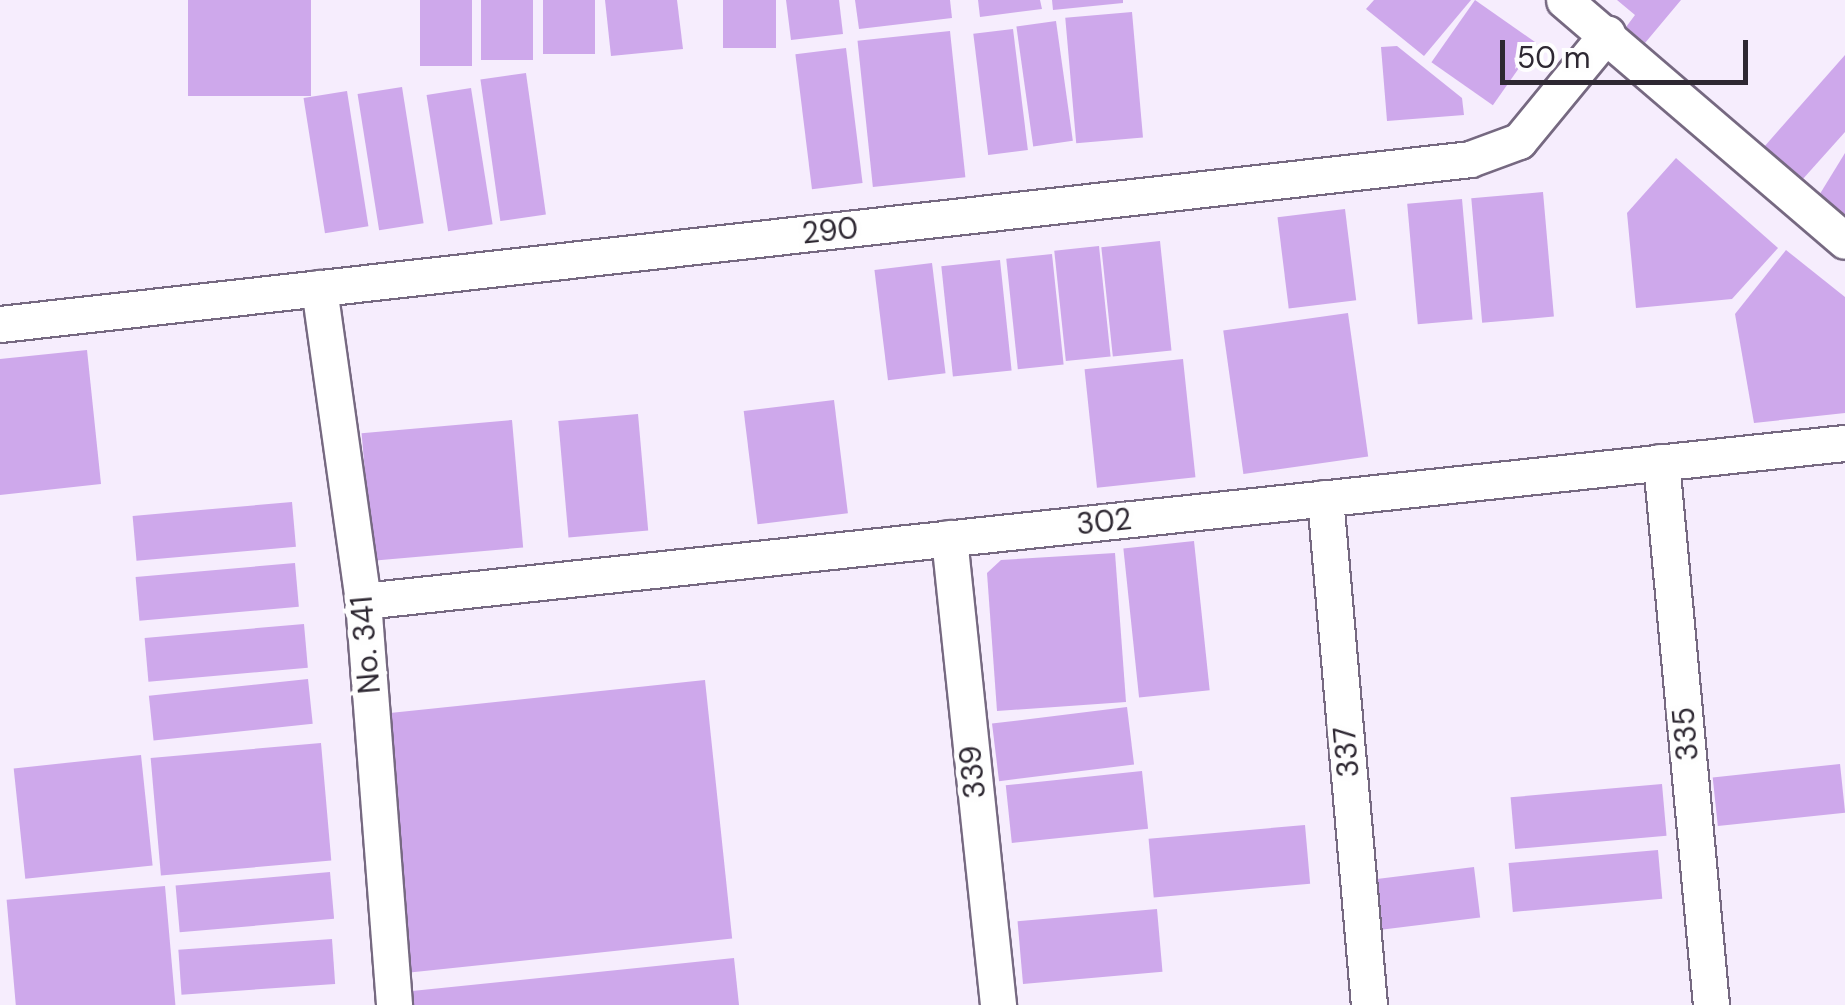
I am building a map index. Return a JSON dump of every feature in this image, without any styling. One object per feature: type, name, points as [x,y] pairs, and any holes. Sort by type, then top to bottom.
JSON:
[{"type":"street","points":[[1564,0],[1845,240]]},
{"type":"street","name":"290","points":[[0,324],[1470,159],[1519,141],[1606,34]]},
{"type":"street","name":"No. 341","points":[[318,288],[363,601],[394,1005]]},
{"type":"street","name":"302","points":[[363,601],[1845,443]]},
{"type":"street","name":"335","points":[[1661,462],[1710,1005]]},
{"type":"street","name":"337","points":[[1325,498],[1369,1005]]},
{"type":"street","name":"339","points":[[949,538],[998,1005]]},
{"type":"building","points":[[188,0],[311,0],[311,96],[188,96]]},
{"type":"building","points":[[420,0],[472,0],[472,66],[420,66]]},
{"type":"building","points":[[481,0],[533,0],[533,60],[481,60]]},
{"type":"building","points":[[543,0],[595,0],[595,54],[543,54]]},
{"type":"building","points":[[605,0],[677,0],[683,49],[611,56]]},
{"type":"building","points":[[723,0],[776,0],[776,48],[723,48]]},
{"type":"building","points":[[786,0],[839,0],[843,34],[791,40]]},
{"type":"building","points":[[855,0],[950,0],[952,18],[859,29]]},
{"type":"building","points":[[978,0],[1040,0],[1042,9],[980,17]]},
{"type":"building","points":[[1052,0],[1123,0],[1123,3],[1053,10]]},
{"type":"building","points":[[1374,0],[1471,0],[1424,56],[1366,9]]},
{"type":"building","points":[[1475,0],[1536,43],[1493,105],[1431,62]]},
{"type":"building","points":[[1617,0],[1681,0],[1645,43],[1626,27],[1635,15]]},
{"type":"building","points":[[1132,12],[1143,138],[1076,143],[1065,18]]},
{"type":"building","points":[[1056,21],[1073,141],[1033,146],[1016,27]]},
{"type":"building","points":[[1013,29],[1028,150],[988,155],[973,34]]},
{"type":"building","points":[[950,31],[965,177],[873,187],[858,41]]},
{"type":"building","points":[[1397,46],[1462,98],[1464,115],[1387,121],[1381,47]]},
{"type":"building","points":[[846,48],[863,183],[812,189],[795,54]]},
{"type":"building","points":[[1845,55],[1845,132],[1802,180],[1764,147]]},
{"type":"building","points":[[526,73],[546,215],[500,221],[480,79]]},
{"type":"building","points":[[402,87],[424,223],[379,230],[358,94]]},
{"type":"building","points":[[471,88],[493,224],[448,231],[427,95]]},
{"type":"building","points":[[347,91],[368,226],[325,233],[304,98]]},
{"type":"building","points":[[1845,153],[1845,220],[1818,197]]},
{"type":"building","points":[[1676,158],[1778,248],[1732,299],[1636,308],[1627,213]]},
{"type":"building","points":[[1543,192],[1554,317],[1482,323],[1471,198]]},
{"type":"building","points":[[1462,199],[1473,320],[1418,324],[1407,204]]},
{"type":"building","points":[[1345,209],[1356,300],[1289,309],[1278,217]]},
{"type":"building","points":[[1160,241],[1171,350],[1113,357],[1101,247]]},
{"type":"building","points":[[1099,246],[1111,356],[1066,361],[1054,251]]},
{"type":"building","points":[[1786,250],[1845,297],[1845,413],[1754,423],[1735,314]]},
{"type":"building","points":[[1052,254],[1064,364],[1018,369],[1006,259]]},
{"type":"building","points":[[1000,260],[1012,370],[953,377],[941,266]]},
{"type":"building","points":[[932,263],[946,373],[888,380],[874,270]]},
{"type":"building","points":[[1348,313],[1368,457],[1243,474],[1223,331]]},
{"type":"building","points":[[87,350],[101,484],[0,495],[0,359]]},
{"type":"building","points":[[1183,359],[1195,477],[1097,488],[1085,369]]},
{"type":"building","points":[[834,400],[848,513],[758,524],[744,411]]},
{"type":"building","points":[[638,414],[648,531],[569,538],[558,421]]},
{"type":"building","points":[[512,420],[523,548],[373,561],[362,433]]},
{"type":"building","points":[[292,502],[296,547],[137,561],[133,516]]},
{"type":"building","points":[[1194,541],[1210,690],[1139,698],[1123,548]]},
{"type":"building","points":[[1115,553],[1126,702],[997,711],[987,573],[1001,560]]},
{"type":"building","points":[[295,563],[299,607],[139,621],[136,577]]},
{"type":"building","points":[[304,624],[308,668],[148,682],[145,638]]},
{"type":"building","points":[[308,679],[313,724],[154,740],[149,696]]},
{"type":"building","points":[[705,680],[732,939],[410,972],[383,714]]},
{"type":"building","points":[[1127,707],[1134,765],[999,781],[992,724]]},
{"type":"building","points":[[321,743],[331,861],[161,875],[151,758]]},
{"type":"building","points":[[141,755],[153,865],[25,879],[14,768]]},
{"type":"building","points":[[1840,764],[1845,813],[1718,826],[1713,777]]},
{"type":"building","points":[[1142,771],[1148,829],[1012,843],[1006,785]]},
{"type":"building","points":[[1662,784],[1667,836],[1515,849],[1511,797]]},
{"type":"building","points":[[1305,825],[1310,884],[1154,897],[1149,839]]},
{"type":"building","points":[[1658,850],[1662,899],[1513,912],[1509,863]]},
{"type":"building","points":[[1474,867],[1480,918],[1377,930],[1371,880]]},
{"type":"building","points":[[330,872],[334,919],[180,932],[176,886]]},
{"type":"building","points":[[165,886],[175,1005],[16,1005],[7,900]]},
{"type":"building","points":[[1157,909],[1162,972],[1023,984],[1018,921]]},
{"type":"building","points":[[332,939],[335,984],[182,995],[178,950]]},
{"type":"building","points":[[734,958],[739,1005],[413,1005],[412,991]]}]
